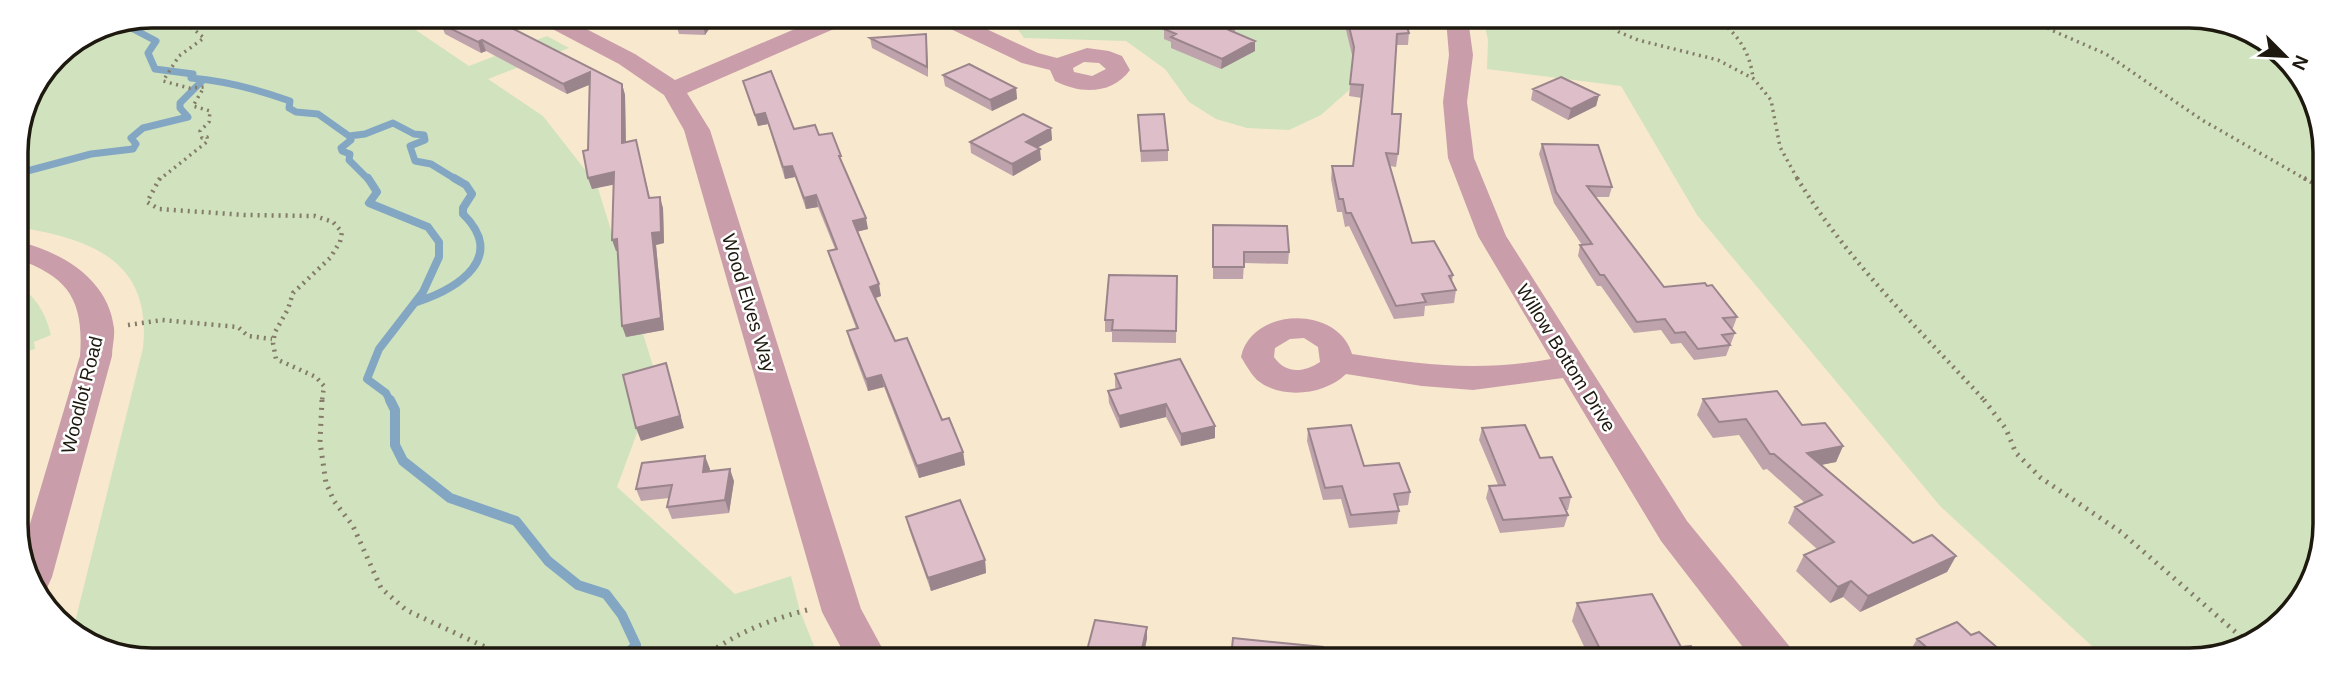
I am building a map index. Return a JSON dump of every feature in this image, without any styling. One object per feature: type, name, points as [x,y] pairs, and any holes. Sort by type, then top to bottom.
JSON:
[{"type":"street","name":"Wood Elves Way","points":[[568,28],[627,59],[673,90],[697,130],[839,602],[862,648]]},
{"type":"street","points":[[673,90],[817,28]]},
{"type":"street","points":[[966,28],[1030,58],[1061,66]]},
{"type":"street","name":"Willow Bottom Drive","points":[[1458,28],[1461,55],[1455,102],[1461,158],[1492,236],[1674,531],[1767,648]]},
{"type":"street","name":"Woodlot Road","points":[[28,254],[55,265],[76,281],[92,304],[98,330],[96,356],[36,567]]},
{"type":"street","points":[[1339,362],[1435,377],[1473,379],[1505,377],[1570,366]]},
{"type":"path","points":[[194,28],[204,38],[176,56],[163,81],[189,88],[204,87],[194,106],[210,111],[209,122],[200,131],[202,138],[207,138],[208,141],[193,155],[166,169],[149,194],[147,202],[159,209],[245,215],[315,216],[333,222],[342,232],[341,245],[328,262],[295,289],[288,308],[275,326],[272,340],[276,359],[316,377],[324,386],[321,426],[317,438],[325,485],[335,503],[349,516],[375,575],[391,600],[416,616],[487,648]]},
{"type":"path","points":[[1612,28],[1640,43],[1713,60],[1753,78],[1774,103],[1778,142],[1791,168],[1846,251],[1883,296],[1994,412],[2006,429],[2016,453],[2049,484],[2120,532],[2241,637]]},
{"type":"path","points":[[1729,28],[1738,36],[1750,57],[1753,78]]},
{"type":"path","points":[[2048,28],[2106,54],[2202,120],[2313,183]]},
{"type":"path","points":[[98,330],[162,320],[238,327],[248,336],[272,340]]},
{"type":"path","points":[[715,648],[725,639],[755,625],[839,602]]},
{"type":"green space","points":[[144,28],[413,28],[469,66],[547,36],[569,48],[488,79],[543,116],[597,185],[657,379],[617,487],[735,594],[791,576],[800,611],[815,648],[152,648],[120,644],[90,631],[75,621],[143,348],[143,318],[138,294],[127,274],[111,259],[92,247],[28,229],[28,144],[32,120],[49,83],[64,64],[105,37]]},
{"type":"green space","points":[[1017,28],[1353,28],[1362,34],[1356,84],[1321,115],[1289,130],[1247,128],[1216,119],[1189,102],[1165,69],[1126,41],[1024,38]]},
{"type":"green space","points":[[1485,28],[2189,28],[2221,32],[2251,45],[2277,64],[2292,83],[2306,112],[2312,136],[2313,524],[2309,556],[2292,593],[2277,612],[2264,622],[2236,639],[2221,644],[2197,648],[2094,648],[1940,506],[1697,215],[1621,86],[1487,69],[1488,40]]},
{"type":"green space","points":[[28,293],[39,306],[51,335],[34,342],[35,349],[28,351]]},
{"type":"building","points":[[449,28],[512,28],[622,84],[622,143],[636,140],[649,198],[660,197],[661,232],[652,233],[661,318],[622,326],[617,239],[612,240],[614,172],[588,178],[583,151],[588,150],[590,72],[563,84],[482,40],[478,42]]},
{"type":"building","points":[[1232,28],[1229,30],[1255,41],[1222,59],[1171,37],[1176,34],[1164,29]]},
{"type":"building","points":[[1349,28],[1407,28],[1409,33],[1397,34],[1392,114],[1401,114],[1398,154],[1386,153],[1412,243],[1434,241],[1453,275],[1449,276],[1456,290],[1422,294],[1426,302],[1396,306],[1351,213],[1346,213],[1343,199],[1339,199],[1332,166],[1353,166],[1363,85],[1350,84],[1354,47]]},
{"type":"building","points":[[926,34],[927,67],[870,38]]},
{"type":"building","points":[[969,64],[1016,88],[990,100],[943,75]]},
{"type":"building","points":[[771,71],[794,129],[815,125],[819,135],[832,133],[866,218],[853,221],[879,284],[870,287],[895,341],[907,338],[942,420],[949,418],[963,452],[917,466],[881,375],[866,379],[847,331],[858,328],[828,251],[837,249],[816,195],[804,198],[792,166],[783,167],[765,113],[755,115],[743,81]]},
{"type":"building","points":[[1561,77],[1599,95],[1571,109],[1533,89]]},
{"type":"building","points":[[1023,114],[1051,128],[1026,142],[1040,149],[1012,164],[970,142]]},
{"type":"building","points":[[1164,114],[1168,150],[1141,151],[1138,115]]},
{"type":"building","points":[[1542,144],[1598,145],[1612,187],[1587,186],[1664,287],[1705,283],[1707,286],[1712,285],[1737,317],[1723,318],[1735,333],[1722,335],[1730,345],[1698,349],[1685,332],[1675,333],[1665,319],[1637,322],[1580,245],[1592,244],[1556,192]]},
{"type":"building","points":[[1213,225],[1287,226],[1289,252],[1244,252],[1244,267],[1213,267]]},
{"type":"building","points":[[1109,275],[1177,276],[1176,331],[1112,330],[1113,320],[1105,320]]},
{"type":"building","points":[[1180,359],[1215,426],[1181,434],[1166,404],[1119,416],[1108,391],[1121,388],[1115,374]]},
{"type":"building","points":[[666,363],[680,416],[636,428],[623,375]]},
{"type":"building","points":[[1777,391],[1802,425],[1825,423],[1843,446],[1807,453],[1913,543],[1932,535],[1956,556],[1868,596],[1851,581],[1838,587],[1804,555],[1834,542],[1795,507],[1822,495],[1774,454],[1770,454],[1746,419],[1719,422],[1703,399]]},
{"type":"building","points":[[1351,425],[1364,466],[1399,463],[1410,492],[1394,494],[1399,511],[1351,515],[1342,486],[1325,488],[1308,429]]},
{"type":"building","points":[[1525,425],[1540,458],[1552,457],[1571,497],[1560,498],[1568,515],[1503,520],[1489,486],[1505,485],[1482,428]]},
{"type":"building","points":[[705,456],[703,472],[730,469],[725,500],[667,507],[672,485],[636,489],[642,463]]},
{"type":"building","points":[[960,500],[985,560],[928,578],[906,517]]},
{"type":"building","points":[[1652,594],[1681,647],[1692,648],[1600,648],[1577,603]]},
{"type":"building","points":[[1095,620],[1147,627],[1142,648],[1088,648]]},
{"type":"building","points":[[1957,622],[1971,635],[1979,632],[1998,648],[1927,648],[1917,639]]},
{"type":"building","points":[[1233,638],[1323,647],[1323,648],[1232,648]]},
{"type":"waterway","points":[[134,29],[156,41],[148,53],[155,69],[193,74],[191,78],[229,83],[290,101],[289,108],[296,112],[318,114],[349,136]]},
{"type":"waterway","points":[[28,171],[91,154],[133,149],[136,144],[131,138],[143,128],[188,117],[180,108],[180,103],[202,81]]},
{"type":"waterway","points":[[349,136],[365,134],[393,123],[414,134],[424,135],[425,140],[410,146],[415,161],[431,164],[457,180]]},
{"type":"waterway","points":[[349,136],[351,140],[341,148],[342,151],[350,154],[349,160],[369,180]]},
{"type":"waterway","points":[[368,178],[377,192],[369,203],[428,227],[439,242],[439,257],[423,292],[379,349],[367,379],[386,393],[390,401]]},
{"type":"waterway","points":[[417,302],[462,279],[479,257],[480,244],[475,230],[463,214],[463,208],[472,194],[466,185],[454,178]]},
{"type":"waterway","points":[[390,400],[395,410],[395,445],[403,461],[450,498],[516,521],[548,561],[578,585],[606,594],[622,615],[636,645],[633,648]]}]
